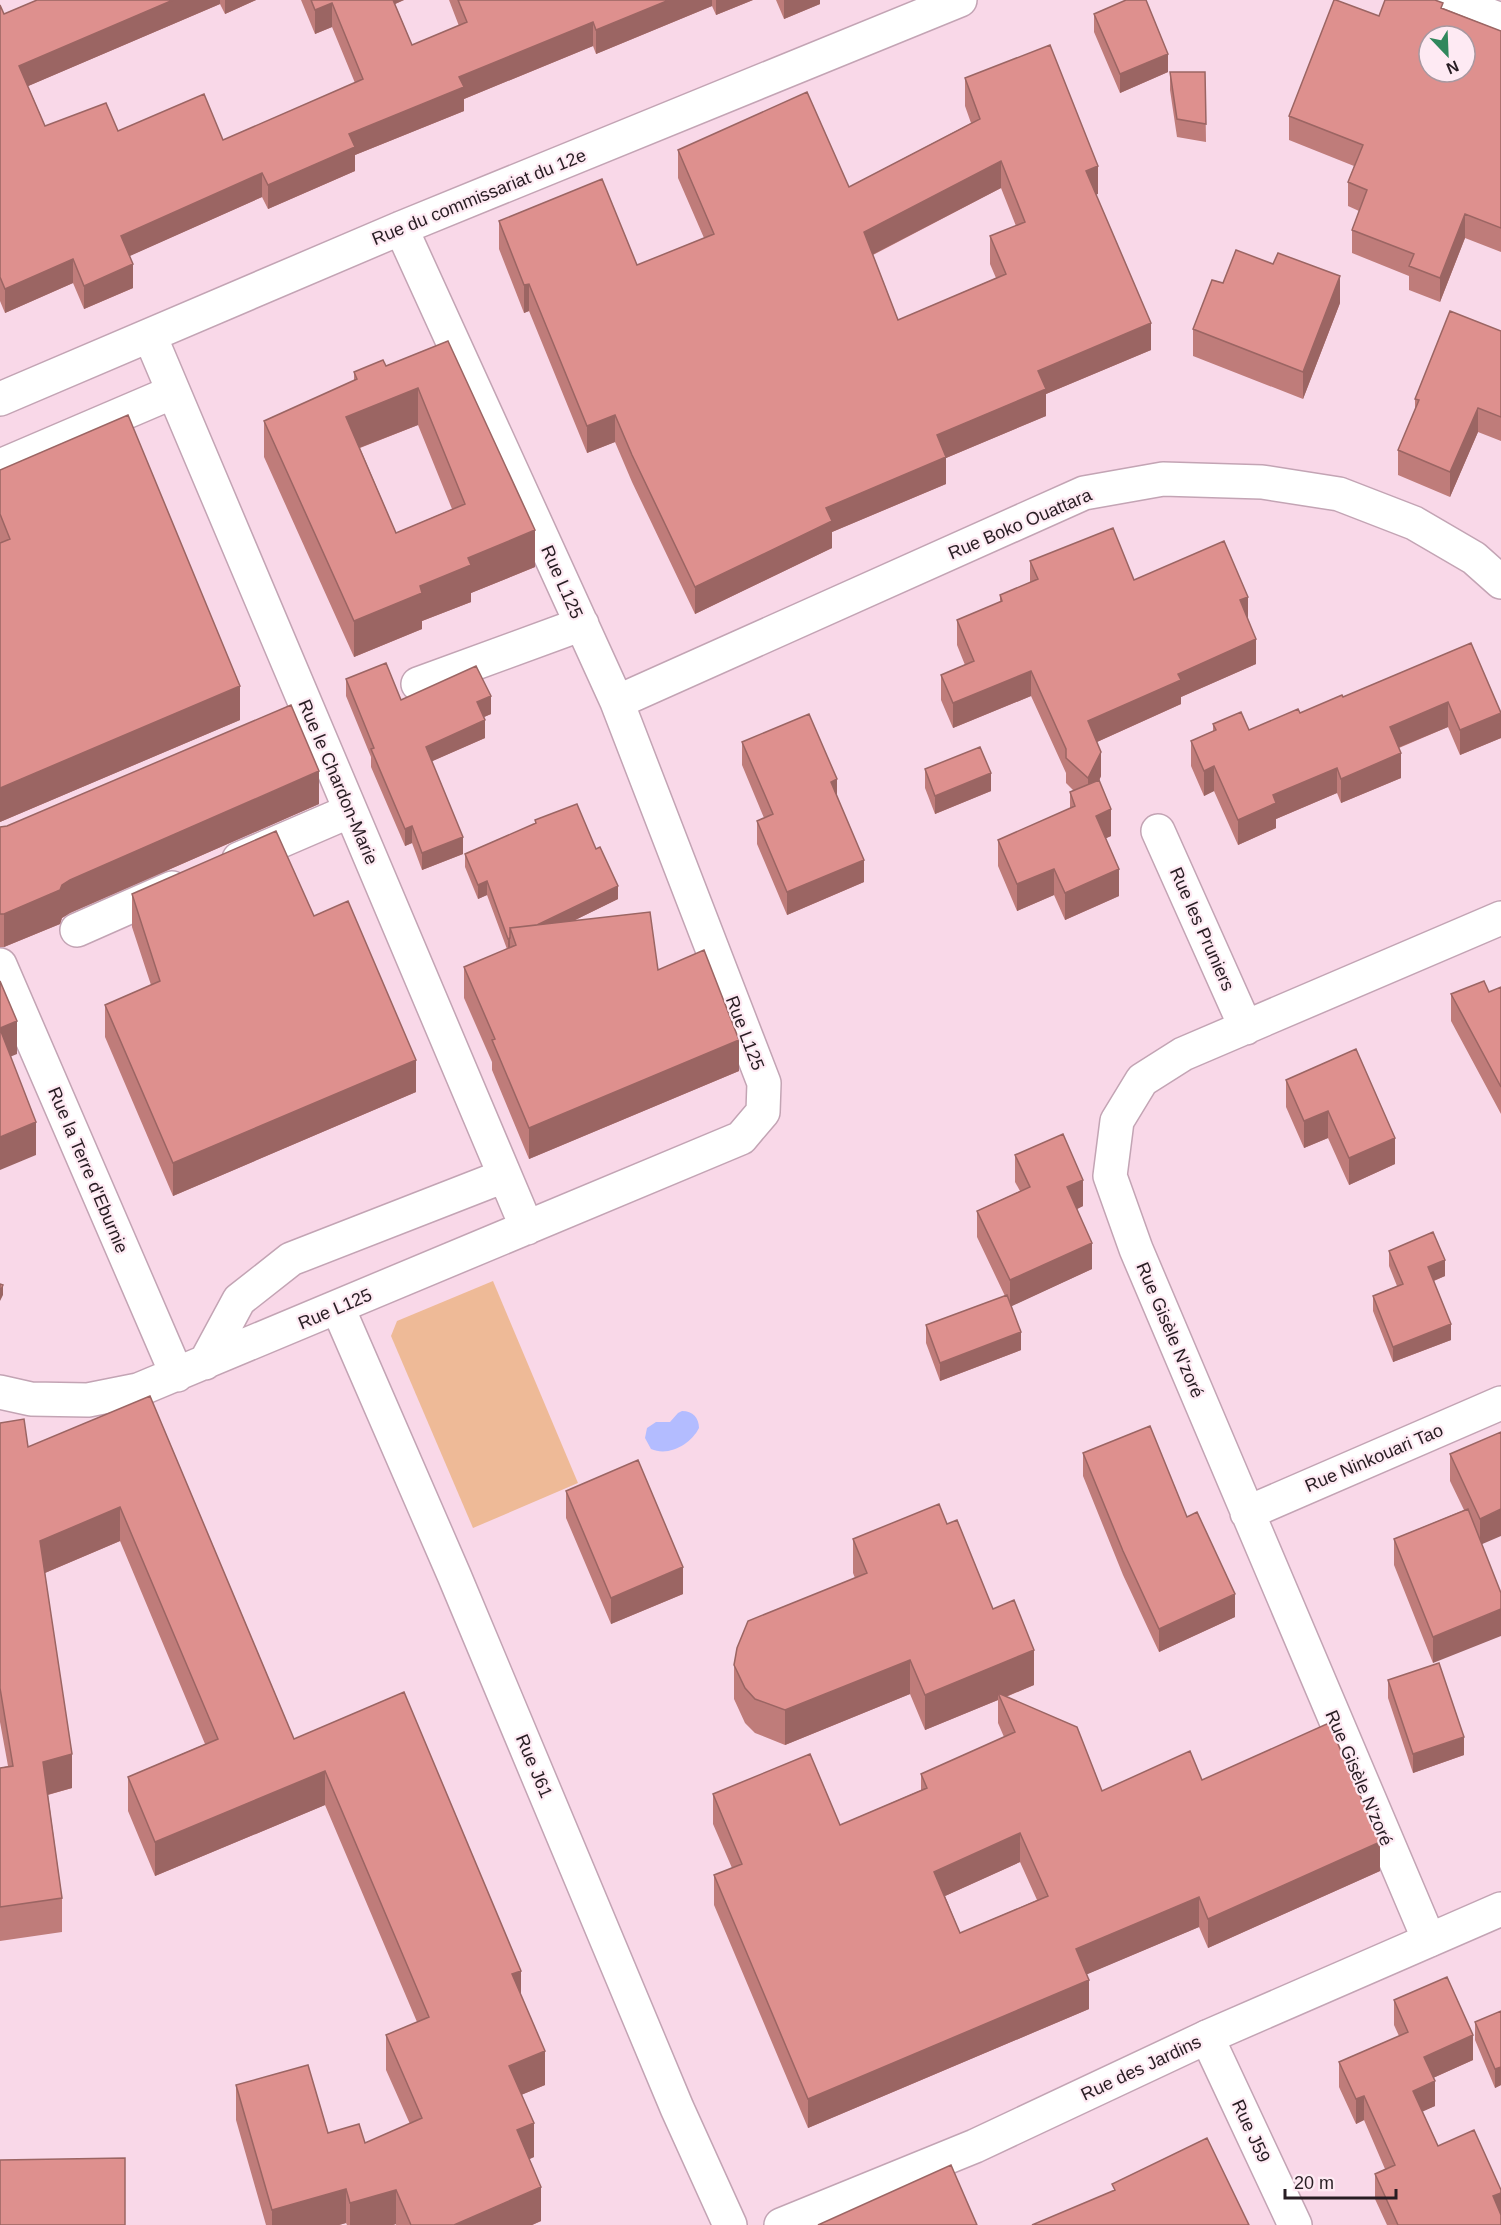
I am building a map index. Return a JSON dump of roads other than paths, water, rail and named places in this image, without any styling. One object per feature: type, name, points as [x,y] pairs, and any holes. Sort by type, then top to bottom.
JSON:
[{"type":"street","name":"Rue du commissariat du 12e","points":[[0,399],[401,228],[960,0]]},
{"type":"street","points":[[1449,0],[1501,20]]},
{"type":"street","name":"Rue L125","points":[[0,1392],[31,1399],[88,1400],[138,1390],[741,1138],[763,1113],[764,1083],[616,702],[401,228]]},
{"type":"street","name":"Rue le Chardon-Marie","points":[[150,336],[297,716],[350,811],[526,1228]]},
{"type":"street","points":[[0,466],[173,392]]},
{"type":"street","name":"Rue Boko Ouattara","points":[[616,702],[1084,493],[1163,479],[1262,483],[1339,494],[1414,523],[1474,558],[1501,582]]},
{"type":"street","points":[[418,684],[582,624]]},
{"type":"street","points":[[77,930],[350,811]]},
{"type":"street","name":"Rue les Pruniers","points":[[1158,831],[1246,1028]]},
{"type":"street","name":"Rue Gisèle N'zoré","points":[[1429,1940],[1136,1250],[1110,1176],[1117,1121],[1142,1080],[1183,1054],[1501,918]]},
{"type":"street","name":"Rue la Terre d'Eburnie","points":[[0,965],[191,1369]]},
{"type":"street","points":[[191,1369],[239,1300],[291,1259],[504,1176]]},
{"type":"street","name":"Rue J61","points":[[338,1308],[454,1575],[677,2108],[730,2225]]},
{"type":"street","name":"Rue Ninkouari Tao","points":[[1247,1513],[1501,1403]]},
{"type":"street","name":"Rue des Jardins","points":[[781,2225],[975,2146],[1207,2037],[1501,1910]]},
{"type":"street","name":"Rue J59","points":[[1207,2037],[1295,2225]]},
{"type":"water","points":[[682,1411],[689,1412],[698,1421],[699,1428],[691,1439],[672,1450],[651,1449],[645,1438],[647,1428],[656,1422],[670,1422]]}]
